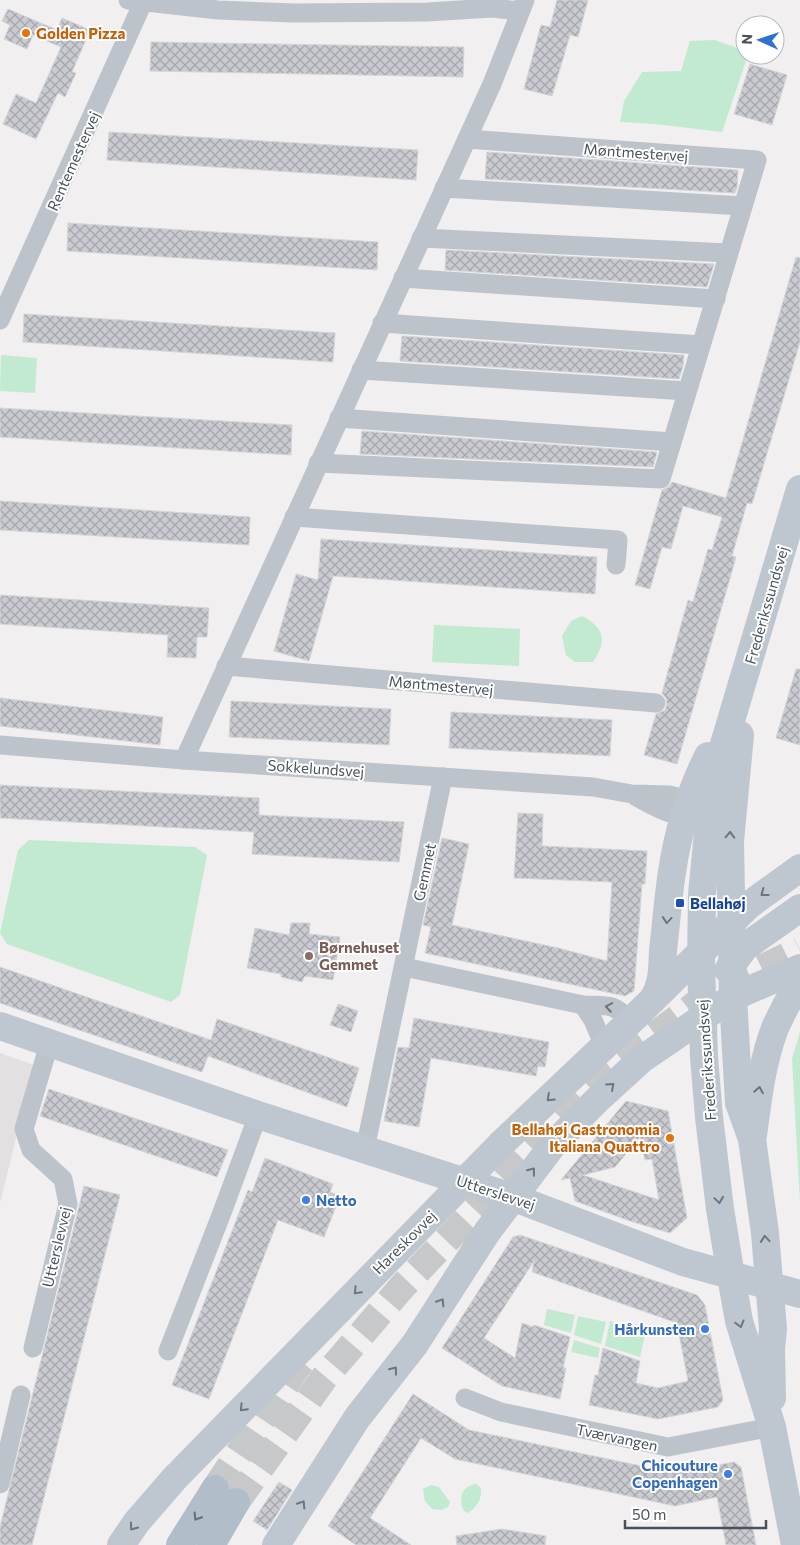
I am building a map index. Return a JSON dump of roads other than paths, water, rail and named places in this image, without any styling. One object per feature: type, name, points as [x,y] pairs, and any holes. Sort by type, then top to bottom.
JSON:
[{"type":"main road","points":[[180,1545],[225,1496],[211,1545]]},
{"type":"street","points":[[138,1],[218,10],[294,13],[426,12],[523,5],[492,84],[184,760]]},
{"type":"street","name":"Rentemestervej","points":[[0,320],[138,1]]},
{"type":"street","name":"Møntmestervej","points":[[318,463],[661,479],[757,160],[467,139]]},
{"type":"street","points":[[444,188],[743,206]]},
{"type":"street","points":[[421,238],[728,253]]},
{"type":"street","points":[[403,278],[716,298]]},
{"type":"street","points":[[382,323],[701,345]]},
{"type":"street","points":[[361,370],[687,391]]},
{"type":"street","points":[[339,418],[672,442]]},
{"type":"street","name":"Frederikssundsvej","points":[[795,1545],[772,1427],[739,1321],[713,1151],[704,1057],[701,952],[702,894],[694,812],[713,781],[800,489]]},
{"type":"street","points":[[294,517],[618,540],[616,565]]},
{"type":"street","name":"Møntmestervej","points":[[226,666],[656,703]]},
{"type":"street","name":"Frederikssundsvej","points":[[740,692],[739,749],[730,833],[733,997],[739,1103],[752,1138],[765,1233],[773,1329],[771,1349],[772,1427]]},
{"type":"street","name":"Sokkelundsvej","points":[[0,745],[184,760],[593,787],[632,794],[669,795],[694,812]]},
{"type":"street","name":"Gemmet","points":[[365,1149],[443,777]]},
{"type":"street","points":[[653,999],[657,994],[662,979],[669,892],[676,849],[694,812]]},
{"type":"street","name":"Hareskovvej","points":[[121,1545],[136,1523],[174,1480],[412,1233],[501,1144],[759,896],[800,868]]},
{"type":"street","points":[[702,1017],[732,962],[744,947],[800,908]]},
{"type":"street","points":[[404,966],[583,1005],[617,1008],[630,1021]]},
{"type":"street","points":[[276,1545],[357,1418],[415,1344],[475,1248],[552,1146],[596,1100],[642,1058],[733,997],[800,968]]},
{"type":"street","name":"Frederikssundsvej","points":[[752,1138],[759,1091],[768,1050],[779,1019],[800,980]]},
{"type":"street","points":[[583,1005],[593,1020],[604,1046]]},
{"type":"street","name":"Utterslevvej","points":[[0,1026],[258,1115],[512,1197],[683,1262],[800,1294]]},
{"type":"street","name":"Utterslevvej","points":[[32,1348],[68,1204],[62,1179],[31,1150],[24,1129],[49,1044]]},
{"type":"street","points":[[168,1351],[258,1115]]},
{"type":"street","points":[[0,1484],[21,1395]]},
{"type":"street","name":"Tværvangen","points":[[465,1398],[501,1412],[668,1447],[772,1427]]},
{"type":"tunnel","points":[[236,1502],[324,1378],[401,1288],[607,1072],[708,995],[800,950]]},
{"type":"tunnel","points":[[215,1489],[306,1356]]},
{"type":"place","name":"Golden Pizza","points":[[26,33]]},
{"type":"place","name":"Bellahøj","points":[[680,903]]},
{"type":"place","name":"Børnehuset Gemmet","points":[[309,956]]},
{"type":"place","name":"Bellahøj Gastronomia Italiana Quattro","points":[[670,1138]]},
{"type":"place","name":"Netto","points":[[306,1200]]},
{"type":"place","name":"Hårkunsten","points":[[705,1329]]},
{"type":"place","name":"Chicouture Copenhagen","points":[[728,1474]]}]
